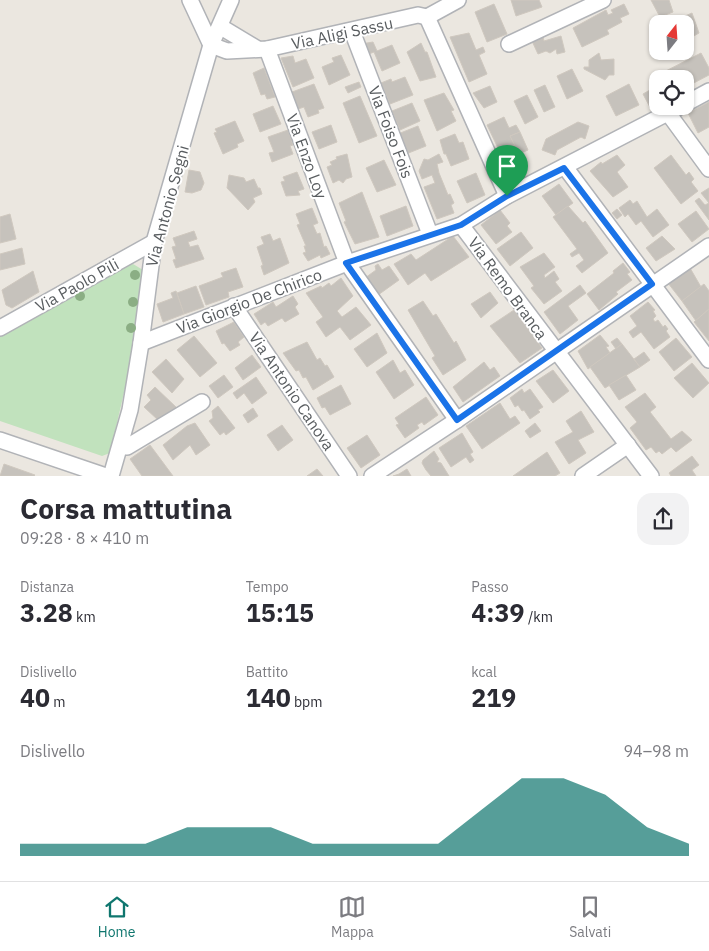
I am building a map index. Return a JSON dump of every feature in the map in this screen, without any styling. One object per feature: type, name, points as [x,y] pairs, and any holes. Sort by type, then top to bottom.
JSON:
[{"type":"street","points":[[190,0],[211,45]]},
{"type":"street","name":"Via Antonio Segni","points":[[111,476],[121,446],[141,343],[154,242],[211,45],[221,27],[231,0]]},
{"type":"street","points":[[458,0],[427,17],[507,196]]},
{"type":"street","points":[[508,44],[604,0]]},
{"type":"street","name":"Via Aligi Sassu","points":[[211,45],[227,51],[243,52],[418,16],[427,17]]},
{"type":"street","points":[[221,27],[261,48]]},
{"type":"street","name":"Via Foiso Fois","points":[[352,31],[430,234]]},
{"type":"street","name":"Via Enzo Loy","points":[[261,48],[346,263],[457,420]]},
{"type":"street","points":[[694,99],[709,91]]},
{"type":"street","name":"Via Giorgio De Chirico","points":[[141,343],[346,263],[461,225],[507,196],[665,115]]},
{"type":"street","points":[[677,115],[709,169]]},
{"type":"street","points":[[564,168],[709,360]]},
{"type":"street","name":"Via Remo Branca","points":[[461,225],[651,476]]},
{"type":"street","name":"Via Paolo Pili","points":[[0,326],[154,242]]},
{"type":"street","points":[[372,476],[457,420],[709,246]]},
{"type":"street","name":"Via Antonio Canova","points":[[234,306],[349,476]]},
{"type":"street","points":[[121,446],[127,447],[202,402]]},
{"type":"street","points":[[0,440],[106,476]]},
{"type":"street","points":[[583,476],[628,445]]},
{"type":"green space","points":[[133,264],[143,270],[136,341],[110,453],[102,456],[0,421],[0,336],[121,267]]},
{"type":"building","points":[[511,0],[539,0],[542,7],[516,16]]},
{"type":"building","points":[[651,0],[669,0],[673,12],[659,15]]},
{"type":"building","points":[[494,4],[507,34],[487,42],[475,12]]},
{"type":"building","points":[[624,4],[629,14],[620,18],[622,22],[607,30],[609,34],[582,47],[573,28],[606,10],[608,15],[613,13],[611,10]]},
{"type":"building","points":[[694,19],[699,33],[694,36]]},
{"type":"building","points":[[469,33],[476,50],[483,47],[485,52],[479,55],[487,74],[469,82],[450,37]]},
{"type":"building","points":[[561,36],[565,52],[557,54],[556,49],[550,53],[546,51],[538,54],[532,41],[543,37],[544,41]]},
{"type":"building","points":[[373,42],[377,51],[392,45],[400,63],[382,71],[374,52],[366,55],[361,44]]},
{"type":"building","points":[[421,43],[425,52],[427,52],[436,77],[420,81],[407,52]]},
{"type":"building","points":[[599,53],[601,60],[614,59],[614,75],[609,75],[605,80],[584,69],[584,67],[589,67],[589,60]]},
{"type":"building","points":[[701,53],[709,68],[709,75],[694,83],[694,70],[668,70],[687,60],[694,60],[694,57]]},
{"type":"building","points":[[341,55],[350,75],[329,85],[322,67],[334,62],[332,58]]},
{"type":"building","points":[[293,56],[295,63],[306,59],[314,78],[293,87],[281,58]]},
{"type":"building","points":[[264,68],[275,97],[267,99],[265,94],[261,95],[253,73]]},
{"type":"building","points":[[572,69],[583,91],[567,99],[557,76]]},
{"type":"building","points":[[405,77],[413,95],[390,104],[381,83],[391,79],[392,82]]},
{"type":"building","points":[[359,82],[361,87],[348,93],[345,87]]},
{"type":"building","points":[[314,84],[324,108],[318,110],[319,113],[308,117],[304,107],[298,109],[292,92]]},
{"type":"building","points":[[629,84],[639,105],[616,116],[606,96]]},
{"type":"building","points":[[545,85],[555,107],[544,112],[534,90]]},
{"type":"building","points":[[490,86],[497,102],[484,108],[473,93]]},
{"type":"building","points":[[649,91],[649,105],[643,94]]},
{"type":"building","points":[[444,93],[454,110],[451,111],[456,121],[437,131],[424,100]]},
{"type":"building","points":[[527,95],[538,117],[525,124],[514,101]]},
{"type":"building","points":[[360,96],[377,136],[359,143],[343,103]]},
{"type":"building","points":[[709,102],[709,127],[698,133],[689,115],[694,115],[694,110]]},
{"type":"building","points":[[412,103],[420,121],[400,130],[392,111]]},
{"type":"building","points":[[273,106],[281,124],[260,132],[253,114]]},
{"type":"building","points":[[504,117],[509,128],[516,125],[520,132],[510,136],[525,163],[509,171],[487,125]]},
{"type":"building","points":[[235,121],[244,141],[237,144],[238,147],[223,154],[214,133],[217,132],[215,129]]},
{"type":"building","points":[[578,122],[589,126],[585,139],[581,137],[557,150],[555,155],[542,150],[546,139]]},
{"type":"building","points":[[331,125],[337,142],[319,149],[312,132]]},
{"type":"building","points":[[418,126],[426,146],[406,154],[398,134]]},
{"type":"building","points":[[288,130],[293,145],[290,146],[293,154],[272,162],[269,153],[274,152],[268,137]]},
{"type":"building","points":[[520,132],[528,150],[519,154],[510,136]]},
{"type":"building","points":[[455,134],[459,143],[463,142],[469,159],[451,166],[446,154],[444,154],[440,140]]},
{"type":"building","points":[[347,154],[352,177],[346,179],[343,183],[339,180],[333,183],[327,167],[332,165],[330,162],[337,159],[336,157]]},
{"type":"building","points":[[439,154],[443,162],[437,164],[439,173],[448,195],[450,194],[454,203],[451,205],[454,213],[437,219],[424,187],[435,183],[432,175],[422,179],[419,171],[424,159],[428,160]]},
{"type":"building","points":[[617,155],[625,165],[617,172],[628,187],[613,197],[590,171],[601,162],[602,164]]},
{"type":"building","points":[[671,155],[686,175],[689,172],[694,179],[691,182],[698,191],[681,204],[654,168]]},
{"type":"building","points":[[384,160],[396,185],[377,192],[366,168]]},
{"type":"building","points":[[189,170],[200,172],[204,183],[201,190],[192,193],[185,192]]},
{"type":"building","points":[[297,172],[304,189],[298,191],[300,195],[286,196],[281,182],[285,181],[283,177]]},
{"type":"building","points":[[476,173],[485,195],[467,203],[457,181]]},
{"type":"building","points":[[229,175],[244,178],[246,182],[254,179],[258,188],[260,188],[262,194],[253,198],[255,202],[248,210],[227,188]]},
{"type":"building","points":[[559,184],[573,203],[556,215],[542,196]]},
{"type":"building","points":[[709,188],[709,203],[701,193]]},
{"type":"building","points":[[362,192],[379,237],[355,244],[344,222],[346,221],[339,203]]},
{"type":"building","points":[[699,198],[705,205],[709,203],[709,220],[695,201]]},
{"type":"building","points":[[630,200],[633,204],[637,201],[647,217],[657,209],[669,225],[653,237],[641,221],[636,225],[628,214],[625,217],[619,208]]},
{"type":"building","points":[[406,206],[413,226],[387,236],[380,216]]},
{"type":"building","points":[[568,206],[583,223],[585,221],[608,253],[582,273],[576,266],[584,260],[579,253],[572,257],[570,254],[577,249],[553,217]]},
{"type":"building","points":[[312,208],[318,223],[313,225],[317,234],[320,233],[324,247],[326,246],[330,254],[321,258],[320,255],[308,261],[303,253],[306,252],[304,246],[306,246],[297,225],[300,224],[296,214]]},
{"type":"building","points":[[617,209],[622,215],[617,219],[612,213]]},
{"type":"building","points":[[500,210],[510,223],[507,226],[512,232],[496,244],[481,225]]},
{"type":"building","points":[[696,211],[709,229],[692,242],[678,224]]},
{"type":"building","points":[[10,214],[16,239],[0,243],[0,217]]},
{"type":"building","points":[[194,231],[197,239],[188,242],[190,247],[198,245],[204,259],[176,268],[173,260],[176,259],[172,247],[176,246],[173,238]]},
{"type":"building","points":[[521,232],[533,248],[510,266],[497,249]]},
{"type":"building","points":[[270,234],[273,241],[280,238],[289,263],[264,275],[257,247],[264,244],[261,237]]},
{"type":"building","points":[[453,236],[469,257],[431,281],[425,273],[408,285],[394,264],[411,254],[416,260]]},
{"type":"building","points":[[662,236],[675,249],[656,261],[646,248]]},
{"type":"building","points":[[22,248],[25,264],[0,270],[0,254]]},
{"type":"building","points":[[544,253],[555,267],[544,275],[545,278],[554,271],[559,279],[555,282],[562,291],[544,304],[531,288],[534,286],[520,267]]},
{"type":"building","points":[[623,263],[630,272],[627,274],[632,280],[616,292],[618,294],[599,310],[587,294],[614,273],[613,271]]},
{"type":"building","points":[[378,264],[382,270],[389,266],[399,280],[378,295],[365,278],[376,270],[375,266]]},
{"type":"building","points":[[236,268],[243,287],[228,292],[229,297],[206,305],[199,286],[223,277],[221,273]]},
{"type":"building","points":[[690,268],[701,287],[682,301],[668,283]]},
{"type":"building","points":[[33,271],[39,292],[12,308],[6,305],[2,290]]},
{"type":"building","points":[[341,278],[353,296],[337,311],[342,317],[356,307],[371,325],[350,340],[340,327],[326,337],[316,322],[323,317],[306,293],[321,286],[322,288],[329,283],[331,286]]},
{"type":"building","points":[[704,284],[709,291],[709,309],[696,321],[682,301]]},
{"type":"building","points":[[580,285],[586,293],[568,306],[578,320],[560,334],[544,312]]},
{"type":"building","points":[[196,286],[204,307],[184,314],[177,293]]},
{"type":"building","points":[[176,291],[184,314],[163,322],[157,304],[173,298],[171,293]]},
{"type":"building","points":[[490,292],[498,303],[481,318],[471,304]]},
{"type":"building","points":[[293,296],[298,304],[295,307],[299,314],[285,322],[282,318],[268,326],[265,322],[261,325],[254,314],[273,302],[276,307]]},
{"type":"building","points":[[423,301],[433,316],[436,314],[454,343],[456,341],[466,360],[443,375],[432,358],[435,356],[408,310]]},
{"type":"building","points":[[648,302],[655,310],[653,311],[656,316],[653,319],[655,322],[658,320],[663,327],[665,325],[670,337],[654,349],[641,332],[633,338],[629,332],[637,326],[630,316]]},
{"type":"building","points":[[709,309],[709,341],[694,322]]},
{"type":"building","points":[[514,310],[542,348],[520,363],[490,326]]},
{"type":"building","points":[[234,322],[244,337],[238,342],[240,345],[230,351],[224,343],[222,344],[216,331]]},
{"type":"building","points":[[377,333],[387,353],[367,367],[354,349]]},
{"type":"building","points":[[600,335],[609,346],[606,347],[610,353],[588,369],[578,351]]},
{"type":"building","points":[[194,336],[217,363],[200,377],[177,350]]},
{"type":"building","points":[[617,338],[622,344],[616,349],[611,342]]},
{"type":"building","points":[[676,338],[692,357],[674,371],[659,352]]},
{"type":"building","points":[[307,342],[317,360],[320,358],[325,366],[327,365],[334,377],[313,390],[306,377],[303,378],[299,370],[296,371],[283,353]]},
{"type":"building","points":[[622,344],[640,367],[605,388],[590,367]]},
{"type":"building","points":[[644,352],[650,360],[640,367],[634,359]]},
{"type":"building","points":[[252,355],[261,367],[243,380],[235,368]]},
{"type":"building","points":[[166,359],[184,379],[172,393],[152,372]]},
{"type":"building","points":[[393,360],[400,373],[405,370],[414,385],[394,399],[376,372]]},
{"type":"building","points":[[484,362],[490,370],[494,367],[500,376],[463,402],[453,387]]},
{"type":"building","points":[[692,363],[709,383],[693,398],[674,378]]},
{"type":"building","points":[[553,370],[569,391],[553,403],[536,381]]},
{"type":"building","points":[[224,375],[233,387],[218,398],[209,386]]},
{"type":"building","points":[[626,375],[636,390],[619,400],[609,385]]},
{"type":"building","points":[[256,377],[267,393],[252,404],[244,393],[237,399],[233,393]]},
{"type":"building","points":[[341,385],[351,404],[330,415],[325,407],[322,408],[317,398]]},
{"type":"building","points":[[155,387],[177,408],[158,420],[144,407],[151,400],[147,395]]},
{"type":"building","points":[[522,389],[524,393],[530,389],[543,407],[538,410],[540,412],[530,419],[518,405],[515,407],[510,398]]},
{"type":"building","points":[[645,393],[656,407],[650,412],[671,439],[682,431],[692,440],[676,452],[671,447],[662,454],[659,451],[656,453],[651,447],[646,450],[630,428],[637,422],[625,407]]},
{"type":"building","points":[[426,397],[438,415],[424,425],[422,422],[417,425],[419,428],[405,438],[396,425],[399,424],[395,418]]},
{"type":"building","points":[[500,403],[510,419],[515,416],[520,423],[482,449],[466,426]]},
{"type":"building","points":[[218,406],[235,428],[226,435],[224,432],[220,435],[209,421],[213,418],[212,411]]},
{"type":"building","points":[[253,408],[258,416],[248,423],[243,415]]},
{"type":"building","points":[[581,411],[594,432],[578,440],[586,453],[569,464],[555,442],[573,432],[566,421]]},
{"type":"building","points":[[195,423],[210,445],[196,455],[190,445],[173,460],[163,445],[187,426]]},
{"type":"building","points":[[535,423],[541,431],[530,438],[525,431]]},
{"type":"building","points":[[282,425],[293,440],[278,451],[267,435]]},
{"type":"building","points":[[462,433],[473,452],[470,454],[474,460],[470,463],[466,457],[451,467],[439,448]]},
{"type":"building","points":[[367,435],[380,455],[361,468],[347,448]]},
{"type":"building","points":[[150,445],[173,476],[142,476],[130,459]]},
{"type":"building","points":[[434,451],[439,459],[437,462],[441,463],[449,476],[431,476],[426,470],[422,463],[423,460]]},
{"type":"building","points":[[547,452],[560,473],[555,476],[513,476]]},
{"type":"building","points":[[692,456],[699,465],[692,470],[696,476],[671,476],[669,473]]},
{"type":"building","points":[[4,464],[35,475],[0,476]]},
{"type":"building","points":[[317,469],[323,476],[307,476]]},
{"type":"building","points":[[407,469],[411,476],[393,476],[399,474]]},
{"type":"route","points":[[564,168],[652,284],[457,420],[346,263],[461,225],[507,196],[564,168]]}]
